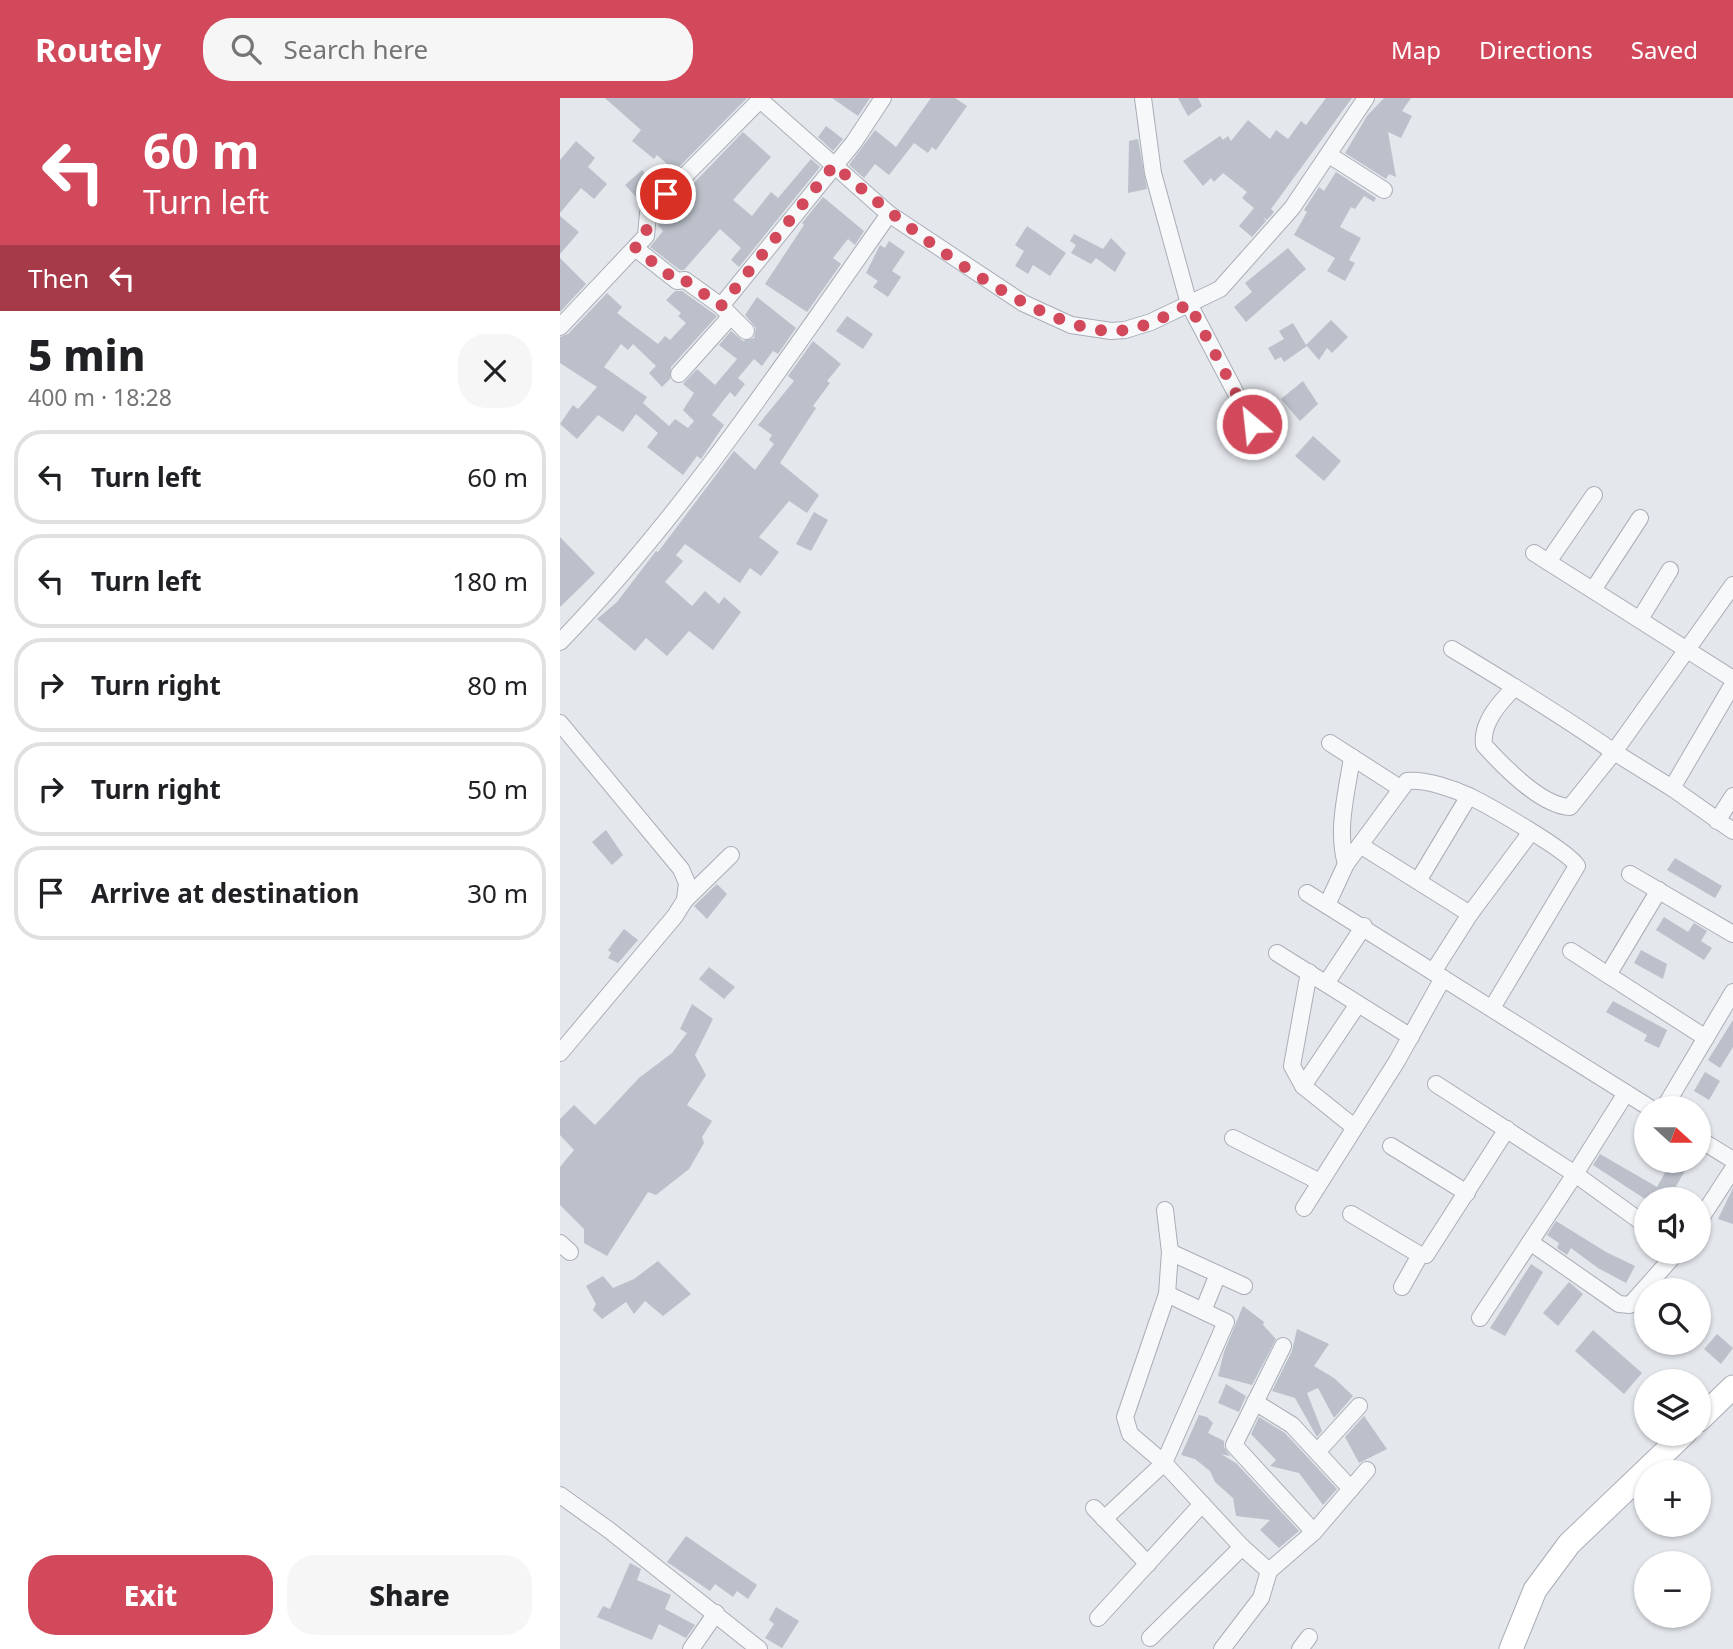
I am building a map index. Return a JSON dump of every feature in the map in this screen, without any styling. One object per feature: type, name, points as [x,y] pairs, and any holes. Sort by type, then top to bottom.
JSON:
[{"type":"main road","points":[[1711,1408],[1733,1387]]},
{"type":"main road","points":[[1510,1649],[1535,1590],[1569,1544],[1671,1446]]},
{"type":"street","points":[[679,374],[834,165],[854,142],[883,98]]},
{"type":"street","points":[[1143,98],[1153,173],[1193,303],[1252,424]]},
{"type":"street","points":[[560,327],[646,236],[648,213],[759,99],[889,214],[1041,313],[1090,328],[1125,330],[1151,323],[1220,289],[1292,208],[1366,98]]},
{"type":"street","points":[[1328,156],[1384,190]]},
{"type":"street","points":[[560,642],[594,607],[748,415],[889,214]]},
{"type":"street","points":[[635,248],[677,281],[683,279],[746,331]]},
{"type":"street","points":[[1594,495],[1541,558],[1689,650],[1733,681],[1672,788]]},
{"type":"street","points":[[1593,590],[1640,518]]},
{"type":"street","points":[[1640,619],[1670,570]]},
{"type":"street","points":[[1515,687],[1501,701],[1485,727],[1484,745],[1507,771],[1558,805],[1570,807],[1689,650],[1733,585]]},
{"type":"street","points":[[1452,649],[1672,788],[1733,831]]},
{"type":"street","points":[[560,723],[681,869],[687,883],[685,900]]},
{"type":"street","points":[[1330,743],[1400,788]]},
{"type":"street","points":[[1346,864],[1341,838],[1352,757]]},
{"type":"street","points":[[1327,905],[1346,864],[1407,781],[1419,781],[1469,796],[1531,832],[1575,861],[1577,866],[1492,1008]]},
{"type":"street","points":[[1418,881],[1469,796]]},
{"type":"street","points":[[1717,821],[1733,796]]},
{"type":"street","points":[[1304,1208],[1411,1037],[1438,975],[1470,914],[1531,832]]},
{"type":"street","points":[[1360,845],[1470,914]]},
{"type":"street","points":[[560,1054],[685,900],[731,855]]},
{"type":"street","points":[[1630,874],[1733,934]]},
{"type":"street","points":[[1608,975],[1659,890]]},
{"type":"street","points":[[1307,893],[1364,926],[1634,1098]]},
{"type":"street","points":[[1327,982],[1364,926]]},
{"type":"street","points":[[1571,951],[1706,1038]]},
{"type":"street","points":[[1277,953],[1411,1037]]},
{"type":"street","points":[[1309,972],[1292,1066],[1303,1086],[1354,1127]]},
{"type":"street","points":[[1671,1096],[1733,992]]},
{"type":"street","points":[[1303,1086],[1358,1004]]},
{"type":"street","points":[[1436,1084],[1575,1174],[1634,1217]]},
{"type":"street","points":[[1480,1318],[1626,1093]]},
{"type":"street","points":[[1351,1213],[1420,1255],[1426,1255],[1507,1129]]},
{"type":"street","points":[[1233,1138],[1320,1182]]},
{"type":"street","points":[[1391,1146],[1467,1193]]},
{"type":"street","points":[[1712,1147],[1733,1160]]},
{"type":"street","points":[[1711,1203],[1733,1169]]},
{"type":"street","points":[[1164,1210],[1170,1252],[1167,1294],[1125,1417],[1130,1434],[1164,1463],[1242,1547],[1269,1571]]},
{"type":"street","points":[[1530,1242],[1619,1304],[1630,1305],[1666,1264]]},
{"type":"street","points":[[1170,1252],[1244,1286]]},
{"type":"street","points":[[1402,1287],[1420,1255]]},
{"type":"street","points":[[1203,1311],[1218,1274]]},
{"type":"street","points":[[1148,1564],[1099,1514],[1164,1463],[1226,1322],[1167,1294]]},
{"type":"street","points":[[1283,1346],[1234,1446],[1314,1532]]},
{"type":"street","points":[[1255,1402],[1292,1425],[1351,1489]]},
{"type":"street","points":[[1317,1452],[1359,1406]]},
{"type":"street","points":[[1222,1649],[1261,1598],[1269,1571],[1314,1532],[1367,1470]]},
{"type":"street","points":[[560,1495],[716,1613],[759,1649]]},
{"type":"street","points":[[1098,1618],[1202,1504]]},
{"type":"street","points":[[1150,1638],[1242,1547]]},
{"type":"street","points":[[691,1649],[716,1613]]},
{"type":"building","points":[[605,98],[747,98],[675,171],[657,155],[654,159],[632,141],[641,130]]},
{"type":"building","points":[[832,98],[870,98],[858,116]]},
{"type":"building","points":[[931,98],[955,98],[967,106],[936,150],[932,147],[928,153],[914,143],[889,175],[875,164],[864,178],[849,165],[875,130],[896,147]]},
{"type":"building","points":[[1178,98],[1198,98],[1202,106],[1188,116]]},
{"type":"building","points":[[1326,98],[1352,98],[1271,209],[1274,212],[1267,220],[1263,217],[1266,221],[1252,237],[1239,226],[1254,208],[1242,198],[1247,192],[1223,173],[1214,182],[1211,178],[1203,186],[1183,161],[1220,136],[1223,140],[1228,136],[1231,141],[1248,120],[1270,139],[1276,130],[1288,139],[1301,121],[1306,125]]},
{"type":"building","points":[[1384,98],[1411,98],[1402,111],[1412,116],[1401,138],[1388,132],[1396,177],[1389,174],[1386,179],[1345,153],[1367,116]]},
{"type":"building","points":[[826,126],[843,139],[833,151],[818,137]]},
{"type":"building","points":[[743,132],[771,157],[733,200],[752,216],[771,192],[778,198],[811,159],[820,167],[739,267],[731,260],[741,248],[720,229],[684,270],[680,270],[650,247],[663,231],[658,225],[669,212],[673,215],[690,198],[695,190],[691,186]]},
{"type":"building","points":[[1138,139],[1147,189],[1128,193],[1129,141]]},
{"type":"building","points":[[576,141],[595,158],[588,167],[607,184],[594,199],[581,188],[560,213],[560,160]]},
{"type":"building","points":[[642,170],[658,188],[646,200],[641,194],[637,198],[625,185]]},
{"type":"building","points":[[1336,172],[1376,198],[1374,202],[1364,196],[1355,209],[1351,207],[1340,227],[1361,238],[1349,260],[1355,263],[1345,281],[1327,271],[1335,258],[1294,235],[1307,212],[1304,210],[1319,187],[1324,191]]},
{"type":"building","points":[[823,197],[864,231],[855,245],[848,239],[833,258],[841,264],[807,312],[765,284],[804,225],[802,223]]},
{"type":"building","points":[[560,216],[579,232],[560,254]]},
{"type":"building","points":[[1027,226],[1066,253],[1050,276],[1033,265],[1028,274],[1015,266],[1024,251],[1015,245]]},
{"type":"building","points":[[1074,234],[1103,249],[1111,238],[1126,253],[1115,272],[1096,258],[1091,264],[1071,253],[1076,245],[1070,241]]},
{"type":"building","points":[[889,241],[905,252],[892,271],[901,277],[888,297],[873,287],[878,281],[866,273],[880,245],[885,248]]},
{"type":"building","points":[[1288,248],[1306,269],[1246,322],[1234,307],[1252,292],[1245,283]]},
{"type":"building","points":[[560,258],[586,284],[560,312]]},
{"type":"building","points":[[675,291],[682,291],[717,316],[671,367],[670,379],[662,387],[649,373],[656,366],[633,344],[628,350],[621,344],[604,367],[647,397],[643,403],[669,426],[675,419],[688,428],[694,421],[683,410],[694,393],[683,384],[697,369],[715,385],[737,359],[719,345],[731,331],[743,341],[754,338],[756,328],[745,315],[757,297],[796,328],[778,354],[773,351],[762,366],[754,359],[738,378],[745,384],[735,397],[730,392],[712,415],[724,425],[701,459],[697,456],[683,475],[647,447],[658,433],[636,414],[623,432],[598,415],[577,439],[560,424],[573,405],[578,409],[597,387],[560,363],[560,337],[568,334],[607,293],[622,307],[617,313],[658,344],[665,336],[670,340],[686,323],[678,316],[681,313],[666,300]]},
{"type":"building","points":[[847,316],[873,334],[863,349],[836,331]]},
{"type":"building","points":[[1331,320],[1348,337],[1332,353],[1327,348],[1319,360],[1307,346],[1284,362],[1281,357],[1275,360],[1268,348],[1284,339],[1279,331],[1293,323],[1306,345]]},
{"type":"building","points":[[813,341],[841,364],[827,381],[830,383],[813,406],[816,408],[780,463],[819,495],[807,513],[789,501],[759,537],[779,552],[761,576],[750,568],[740,583],[685,544],[676,555],[683,561],[665,582],[692,606],[705,591],[719,604],[724,597],[741,612],[713,650],[689,631],[667,656],[646,638],[635,651],[597,619],[617,602],[656,551],[658,552],[734,451],[755,470],[774,444],[769,440],[772,435],[758,425],[794,381],[788,376]]},
{"type":"building","points":[[1303,381],[1318,404],[1300,421],[1281,399]]},
{"type":"building","points":[[1313,436],[1341,461],[1324,481],[1295,456]]},
{"type":"building","points":[[814,512],[828,520],[811,551],[796,544]]},
{"type":"building","points":[[560,537],[595,573],[560,607]]},
{"type":"building","points":[[606,830],[623,855],[612,865],[592,842]]},
{"type":"building","points":[[1675,858],[1722,886],[1715,898],[1667,870]]},
{"type":"building","points":[[717,884],[727,894],[707,919],[694,906]]},
{"type":"building","points":[[1664,917],[1688,932],[1694,923],[1707,931],[1701,941],[1712,948],[1704,960],[1656,930]]},
{"type":"building","points":[[624,929],[638,940],[618,963],[608,958],[611,953],[608,950]]},
{"type":"building","points":[[1641,950],[1667,964],[1663,979],[1634,963]]},
{"type":"building","points":[[709,967],[735,987],[724,999],[699,979]]},
{"type":"building","points":[[1613,1001],[1667,1030],[1659,1048],[1644,1041],[1647,1035],[1606,1012]]},
{"type":"building","points":[[692,1004],[713,1019],[695,1055],[706,1075],[687,1105],[712,1121],[702,1137],[704,1143],[689,1169],[656,1195],[648,1192],[607,1256],[584,1243],[584,1229],[560,1205],[560,1167],[574,1150],[560,1135],[560,1119],[574,1105],[595,1125],[639,1078],[672,1053],[687,1033],[680,1029]]},
{"type":"building","points":[[1733,1020],[1733,1047],[1720,1068],[1708,1060]]},
{"type":"building","points":[[1705,1072],[1720,1081],[1711,1096],[1702,1096],[1694,1091]]},
{"type":"building","points":[[1600,1154],[1657,1187],[1634,1187],[1634,1192],[1593,1165]]},
{"type":"building","points":[[1665,1173],[1684,1173],[1676,1187],[1657,1187]]},
{"type":"building","points":[[1733,1188],[1733,1224],[1718,1219]]},
{"type":"building","points":[[1556,1221],[1606,1252],[1635,1266],[1626,1283],[1598,1268],[1571,1248],[1567,1255],[1557,1248],[1559,1243],[1547,1235]]},
{"type":"building","points":[[658,1261],[691,1294],[663,1316],[645,1301],[634,1314],[626,1302],[602,1319],[593,1310],[596,1304],[586,1286],[603,1276],[613,1288],[634,1279]]},
{"type":"building","points":[[1531,1264],[1543,1272],[1505,1336],[1490,1328]]},
{"type":"building","points":[[1569,1282],[1583,1294],[1558,1326],[1543,1313]]},
{"type":"building","points":[[1243,1306],[1264,1322],[1263,1325],[1276,1339],[1252,1385],[1218,1376],[1224,1352]]},
{"type":"building","points":[[1297,1329],[1329,1344],[1314,1366],[1334,1378],[1353,1396],[1334,1418],[1318,1388],[1307,1393],[1322,1431],[1317,1437],[1295,1398],[1272,1391],[1292,1351]]},
{"type":"building","points":[[1593,1330],[1637,1369],[1634,1369],[1634,1382],[1624,1394],[1575,1351]]},
{"type":"building","points":[[1717,1334],[1733,1348],[1721,1364],[1711,1355],[1711,1341]]},
{"type":"building","points":[[1226,1384],[1246,1396],[1239,1412],[1218,1403]]},
{"type":"building","points":[[1199,1415],[1207,1417],[1213,1423],[1208,1433],[1224,1441],[1224,1447],[1230,1456],[1221,1454],[1236,1463],[1299,1531],[1279,1548],[1260,1530],[1270,1520],[1236,1516],[1233,1498],[1215,1482],[1210,1471],[1195,1459],[1181,1455]]},
{"type":"building","points":[[1364,1416],[1387,1449],[1359,1463],[1345,1437]]},
{"type":"building","points":[[1259,1417],[1285,1433],[1337,1489],[1323,1505],[1299,1473],[1270,1466],[1276,1460],[1251,1434]]},
{"type":"building","points":[[686,1536],[757,1585],[748,1599],[737,1591],[733,1597],[715,1584],[710,1591],[667,1562]]},
{"type":"building","points":[[630,1563],[641,1569],[637,1580],[671,1595],[665,1609],[695,1625],[686,1638],[659,1624],[652,1640],[597,1617],[603,1606],[610,1609]]},
{"type":"building","points":[[776,1607],[799,1621],[782,1648],[765,1638],[774,1624],[769,1620]]},
{"type":"route","points":[[666,194],[648,213],[646,236],[635,248],[677,281],[683,279],[721,306],[834,165],[889,214],[1023,303],[1053,318],[1071,325],[1100,330],[1125,330],[1151,323],[1189,304],[1252,424]]}]
